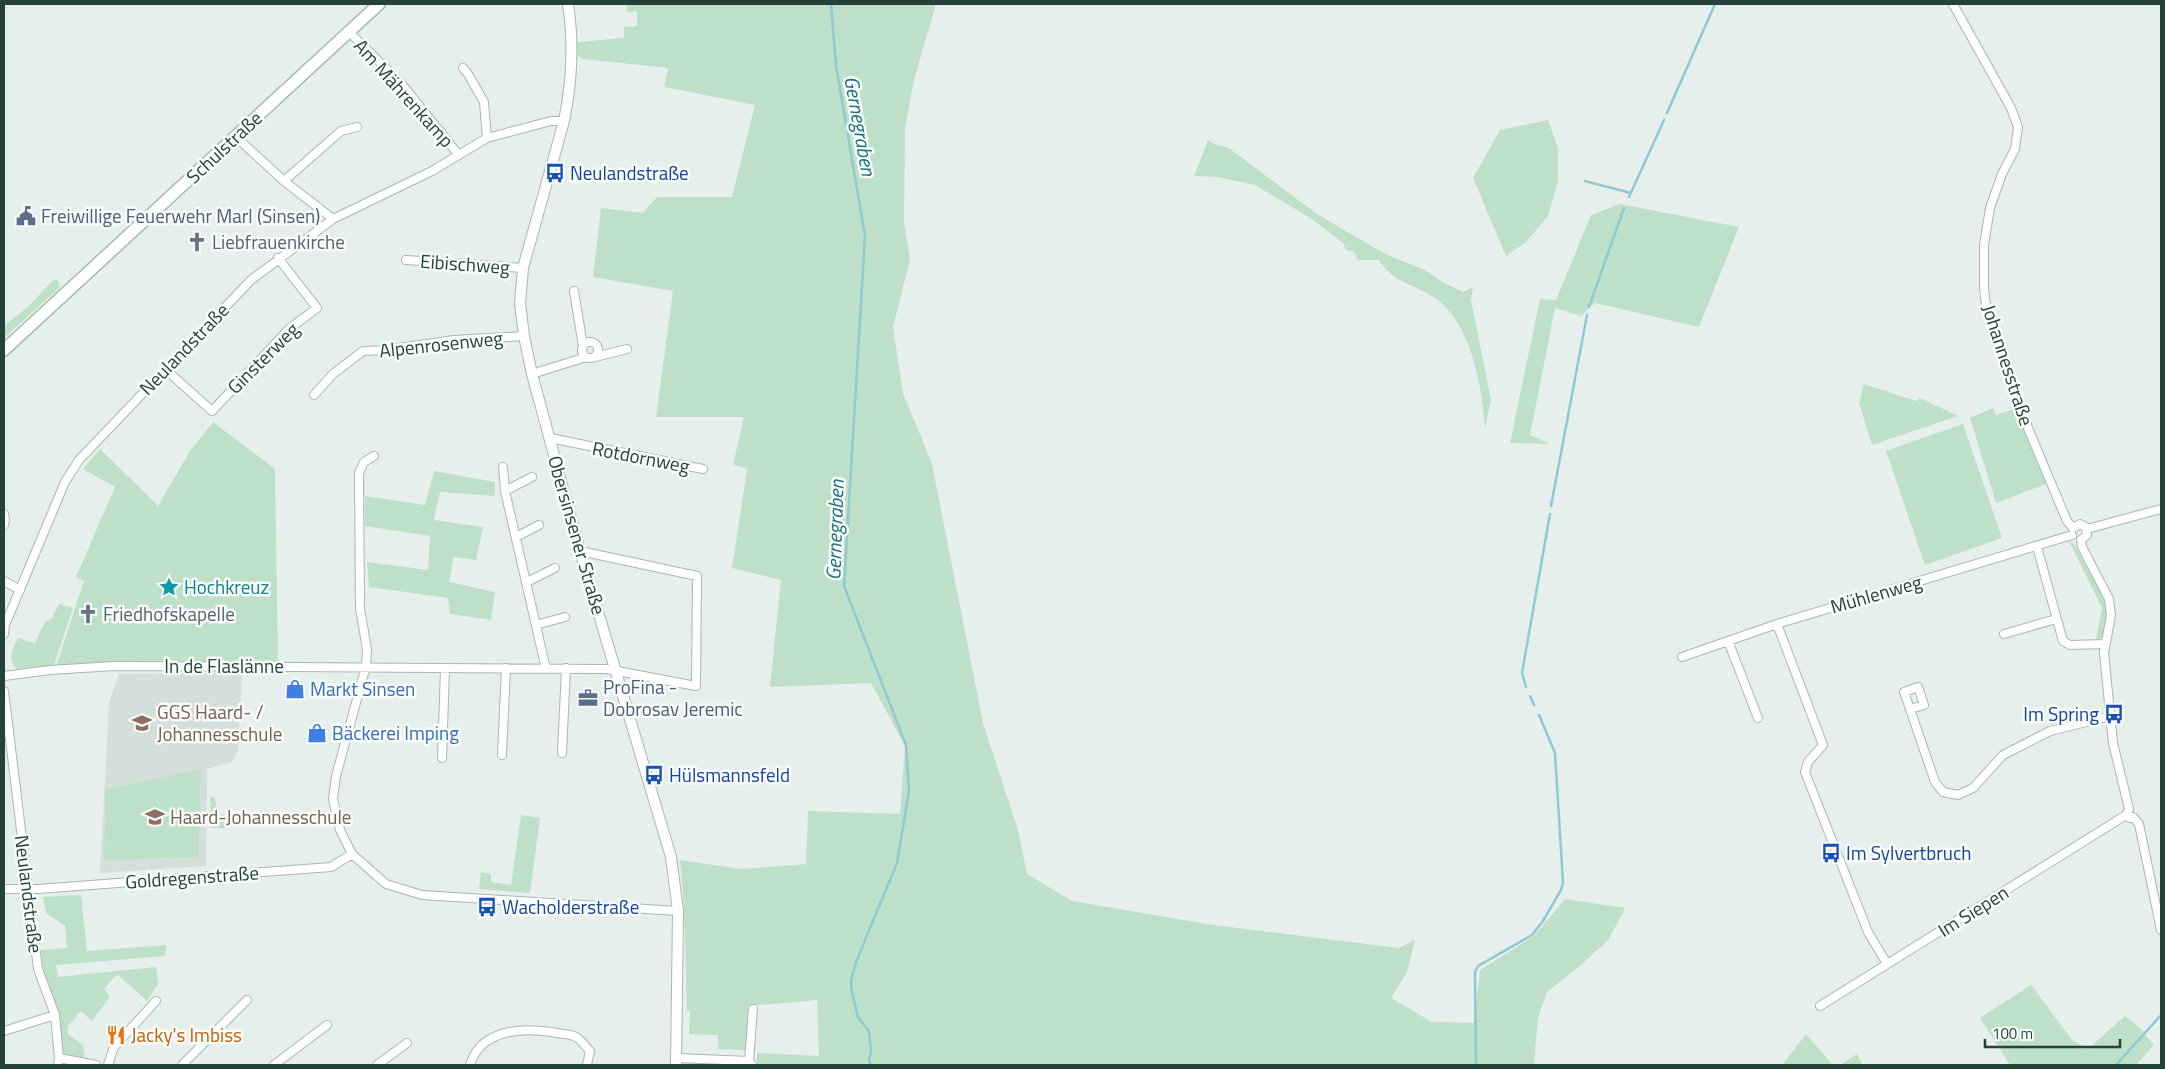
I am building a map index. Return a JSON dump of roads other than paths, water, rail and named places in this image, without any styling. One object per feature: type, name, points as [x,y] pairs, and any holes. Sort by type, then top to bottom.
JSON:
[{"type":"main road","name":"Schulstraße","points":[[4,350],[116,249],[235,136],[379,4]]},
{"type":"street","name":"Obersinsener Straße","points":[[568,4],[572,38],[571,76],[564,121],[523,268],[520,302],[524,336],[532,374],[580,551],[671,857],[678,911],[677,1062]]},
{"type":"street","name":"Johannesstraße","points":[[1954,4],[2011,108],[2018,127],[2015,149],[2002,174],[1990,208],[1984,245],[1986,306],[2028,428],[2066,521],[2072,531]]},
{"type":"street","name":"Am Mährenkamp","points":[[349,32],[400,82],[458,154]]},
{"type":"street","points":[[463,68],[484,102],[487,138]]},
{"type":"street","name":"Neulandstraße","points":[[4,634],[5,625],[65,482],[79,460],[251,280],[332,219],[432,171],[487,138],[551,121],[564,121]]},
{"type":"street","points":[[284,181],[341,130],[357,127]]},
{"type":"street","points":[[235,136],[284,181],[332,219]]},
{"type":"street","name":"Ginsterweg","points":[[165,369],[212,411],[289,329],[317,308],[278,258]]},
{"type":"street","name":"Eibischweg","points":[[406,260],[523,268]]},
{"type":"street","points":[[574,291],[583,346],[582,351],[586,357]]},
{"type":"street","name":"Alpenrosenweg","points":[[314,395],[332,374],[363,351],[385,350],[454,340],[524,336]]},
{"type":"street","points":[[583,346],[588,342],[596,345],[598,350],[595,357]]},
{"type":"street","points":[[532,374],[586,357],[590,359],[627,349]]},
{"type":"street","name":"Rotdornweg","points":[[550,438],[703,469]]},
{"type":"street","points":[[374,456],[364,462],[359,473],[360,609],[367,649],[366,666],[336,776],[334,799],[340,830],[352,854],[386,884],[422,895],[678,911]]},
{"type":"street","points":[[503,467],[505,491],[546,669]]},
{"type":"street","points":[[505,491],[532,477]]},
{"type":"street","name":"Mühlenweg","points":[[1682,657],[1777,624],[2036,547],[2072,531],[2080,524],[2087,529],[2161,509]]},
{"type":"street","points":[[4,514],[4,525]]},
{"type":"street","points":[[516,537],[540,526]]},
{"type":"street","points":[[2072,531],[2075,539],[2081,540],[2087,535],[2087,529]]},
{"type":"street","points":[[2081,540],[2082,547],[2109,599],[2111,614],[2104,654],[2113,744],[2129,813],[2139,824],[2161,930]]},
{"type":"street","points":[[2036,547],[2062,640],[2068,644],[2106,644]]},
{"type":"street","name":"In de Flaslänne","points":[[4,676],[50,670],[114,666],[366,666],[445,669],[566,668],[616,669],[696,686],[697,576],[580,551]]},
{"type":"street","points":[[527,582],[555,568]]},
{"type":"street","points":[[4,581],[20,590]]},
{"type":"street","points":[[536,625],[565,618]]},
{"type":"street","points":[[2004,634],[2056,619]]},
{"type":"street","points":[[1777,624],[1823,744],[1808,762],[1805,772],[1868,932],[1887,964]]},
{"type":"street","points":[[1728,641],[1758,718]]},
{"type":"street","points":[[502,755],[506,668]]},
{"type":"street","points":[[562,753],[566,668]]},
{"type":"street","points":[[442,758],[445,669]]},
{"type":"street","name":"Neulandstraße","points":[[4,691],[7,741],[38,969],[55,1015],[58,1062]]},
{"type":"street","points":[[1910,709],[1935,782],[1943,792],[1958,795],[1973,788],[2003,755],[2050,731],[2110,716]]},
{"type":"street","name":"Im Siepen","points":[[1820,1006],[2129,813]]},
{"type":"street","name":"Goldregenstraße","points":[[4,889],[28,889],[331,867],[352,854]]},
{"type":"street","points":[[182,1065],[247,1000]]},
{"type":"street","points":[[108,1065],[114,1047],[156,1001]]},
{"type":"street","points":[[677,1062],[751,1063],[753,1009]]},
{"type":"street","points":[[4,1030],[55,1015]]},
{"type":"street","points":[[274,1065],[327,1025]]},
{"type":"street","points":[[470,1065],[472,1059],[489,1039],[508,1031],[542,1030],[575,1036],[590,1051],[587,1065]]},
{"type":"street","points":[[377,1065],[406,1043]]},
{"type":"street","points":[[58,1062],[96,1065]]},
{"type":"waterway","name":"Gernegraben","points":[[831,4],[836,65],[865,236],[844,586],[906,745],[909,791],[897,863],[856,962],[851,981],[858,1017],[869,1031],[871,1052],[869,1060],[871,1065]]},
{"type":"waterway","points":[[1667,113],[1715,4]]},
{"type":"waterway","points":[[1629,197],[1664,120]]},
{"type":"waterway","points":[[1585,181],[1631,193]]},
{"type":"waterway","points":[[1589,307],[1624,208]]},
{"type":"waterway","points":[[1551,506],[1587,315]]},
{"type":"waterway","points":[[1526,687],[1522,673],[1550,514]]},
{"type":"waterway","points":[[1530,696],[1534,705]]},
{"type":"waterway","points":[[1476,1065],[1475,972],[1478,966],[1532,935],[1543,921],[1563,883],[1555,753],[1539,715]]},
{"type":"waterway","points":[[2116,1065],[2161,1015]]},
{"type":"place","name":"Neulandstraße","points":[[555,173]]},
{"type":"place","name":"Freiwillige Feuerwehr Marl (Sinsen)","points":[[26,216]]},
{"type":"place","name":"Liebfrauenkirche","points":[[197,242]]},
{"type":"place","name":"Hochkreuz","points":[[169,587]]},
{"type":"place","name":"Friedhofskapelle","points":[[88,614]]},
{"type":"place","name":"Markt Sinsen","points":[[295,689]]},
{"type":"place","name":"ProFina - Dobrosav Jeremic","points":[[588,698]]},
{"type":"place","name":"Im Spring","points":[[2114,714]]},
{"type":"place","name":"GGS Haard- / Johannesschule","points":[[142,723]]},
{"type":"place","name":"Bäckerei Imping","points":[[317,733]]},
{"type":"place","name":"Hülsmannsfeld","points":[[654,775]]},
{"type":"place","name":"Haard-Johannesschule","points":[[155,817]]},
{"type":"place","name":"Im Sylvertbruch","points":[[1831,853]]},
{"type":"place","name":"Wacholderstraße","points":[[487,907]]},
{"type":"place","name":"Jacky's Imbiss","points":[[116,1035]]}]
